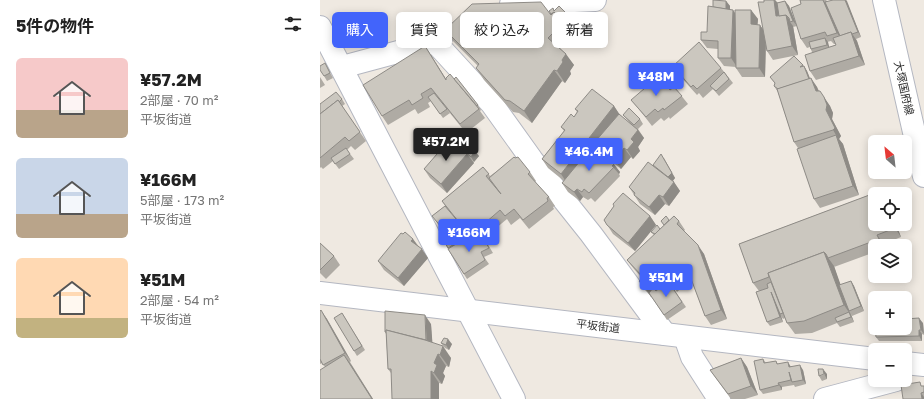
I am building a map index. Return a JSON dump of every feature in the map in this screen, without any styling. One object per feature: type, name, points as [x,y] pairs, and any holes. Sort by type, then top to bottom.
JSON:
[{"type":"street","points":[[489,4],[595,0]]},
{"type":"street","name":"大塚国府線","points":[[884,0],[924,176]]},
{"type":"street","points":[[452,26],[457,21]]},
{"type":"street","points":[[320,27],[470,312],[514,399]]},
{"type":"street","points":[[342,68],[414,48]]},
{"type":"street","points":[[441,48],[492,104],[532,160],[692,357],[719,399]]},
{"type":"street","name":"平坂街道","points":[[320,293],[868,359]]},
{"type":"street","points":[[825,399],[870,387]]},
{"type":"building","points":[[713,0],[726,1],[726,9],[713,7]]},
{"type":"building","points":[[764,0],[774,0],[776,16],[786,15],[792,46],[767,51],[758,2],[764,2]]},
{"type":"building","points":[[800,0],[823,0],[837,33],[827,36],[825,32],[801,39],[791,8],[801,4]]},
{"type":"building","points":[[845,0],[858,32],[852,34],[851,32],[840,36],[825,2]]},
{"type":"building","points":[[785,1],[793,21],[790,22],[786,15],[779,16],[777,3]]},
{"type":"building","points":[[541,2],[551,15],[552,14],[552,34],[548,38],[552,42],[552,48],[559,48],[566,54],[557,71],[554,70],[524,111],[510,101],[505,100],[476,68],[479,64],[463,48],[544,48],[544,12],[464,12],[472,4]]},
{"type":"building","points":[[559,6],[565,12],[552,12],[551,14],[549,11],[553,8],[554,11]]},
{"type":"building","points":[[708,6],[733,10],[731,58],[718,58],[718,41],[701,40],[701,32],[707,32]]},
{"type":"building","points":[[735,10],[751,10],[751,24],[760,25],[759,68],[736,68]]},
{"type":"building","points":[[460,16],[460,45],[452,37],[452,23]]},
{"type":"building","points":[[851,32],[859,56],[810,71],[805,55],[836,45],[833,38]]},
{"type":"building","points":[[825,38],[827,45],[811,49],[809,42]]},
{"type":"building","points":[[699,42],[721,68],[697,89],[693,85],[691,87],[673,66]]},
{"type":"building","points":[[422,48],[426,48],[446,80],[450,74],[479,109],[460,124],[431,88],[421,94],[423,98],[412,105],[409,100],[382,116],[363,85]]},
{"type":"building","points":[[794,56],[803,65],[800,67],[804,66],[809,79],[778,89],[774,86],[775,83],[770,77]]},
{"type":"building","points":[[325,63],[330,73],[324,76],[320,70],[320,66]]},
{"type":"building","points":[[724,72],[729,79],[716,91],[710,86]]},
{"type":"building","points":[[670,73],[672,76],[668,79],[674,86],[670,89],[662,80]]},
{"type":"building","points":[[659,76],[670,90],[674,87],[682,96],[664,110],[663,108],[658,112],[655,109],[646,117],[631,100]]},
{"type":"building","points":[[456,77],[478,105],[477,106],[454,79]]},
{"type":"building","points":[[811,78],[816,91],[820,91],[824,97],[827,105],[826,110],[835,128],[833,130],[794,142],[777,89]]},
{"type":"building","points":[[592,89],[614,106],[561,174],[542,159],[565,130],[561,127],[571,114],[574,117],[578,111],[575,109]]},
{"type":"building","points":[[336,92],[342,99],[339,102],[338,100],[320,114],[320,104]]},
{"type":"building","points":[[434,93],[447,109],[440,114],[428,97]]},
{"type":"building","points":[[338,100],[360,132],[349,141],[345,137],[320,158],[320,114]]},
{"type":"building","points":[[629,108],[640,119],[634,125],[623,115]]},
{"type":"building","points":[[619,114],[638,130],[631,139],[634,142],[627,150],[624,148],[615,160],[594,143]]},
{"type":"building","points":[[836,135],[853,186],[814,199],[797,149]]},
{"type":"building","points":[[460,138],[475,151],[471,157],[455,143]]},
{"type":"building","points":[[450,139],[467,154],[441,184],[424,169]]},
{"type":"building","points":[[346,148],[350,154],[335,164],[331,158]]},
{"type":"building","points":[[590,149],[600,156],[602,153],[614,164],[612,166],[614,167],[589,193],[584,189],[582,192],[577,189],[574,192],[562,183]]},
{"type":"building","points":[[661,154],[672,173],[668,177],[653,165]]},
{"type":"building","points":[[514,157],[518,157],[530,172],[528,174],[549,197],[547,198],[548,201],[523,220],[514,209],[505,216],[500,210],[470,236],[442,201],[483,167],[489,174],[486,176],[501,194],[489,178]]},
{"type":"building","points":[[648,162],[674,182],[663,197],[659,195],[649,207],[634,195],[635,193],[629,187]]},
{"type":"building","points":[[623,193],[650,216],[628,243],[607,225],[604,220],[614,206],[613,204]]},
{"type":"building","points":[[868,196],[868,231],[887,231],[877,235],[879,239],[868,239],[868,243],[828,258],[824,252],[768,273],[769,277],[753,283],[739,244]]},
{"type":"building","points":[[445,206],[466,231],[452,244],[466,232],[469,235],[448,248],[442,237],[447,234],[432,216]]},
{"type":"building","points":[[666,216],[669,220],[664,225],[661,221]]},
{"type":"building","points":[[674,216],[679,221],[677,224],[698,245],[721,310],[705,316],[687,268],[671,283],[665,276],[653,287],[650,283],[645,288],[639,281],[643,277],[627,260]]},
{"type":"building","points":[[657,225],[660,229],[655,234],[651,232]]},
{"type":"building","points":[[405,232],[413,239],[411,241],[422,249],[398,278],[378,261],[401,233],[403,234]]},
{"type":"building","points":[[481,234],[489,248],[481,252],[485,260],[464,274],[448,249],[469,236],[473,240]]},
{"type":"building","points":[[320,243],[334,256],[320,270]]},
{"type":"building","points":[[824,252],[844,305],[804,321],[787,323],[768,273]]},
{"type":"building","points":[[668,281],[682,302],[664,315],[649,293],[653,288],[656,291]]},
{"type":"building","points":[[851,281],[861,306],[849,311],[839,285]]},
{"type":"building","points":[[771,282],[783,313],[780,314],[771,292],[780,317],[767,322],[756,292],[768,288],[767,284]]},
{"type":"building","points":[[321,310],[345,353],[323,365],[320,359]]},
{"type":"building","points":[[385,311],[425,315],[426,340],[386,330],[385,332]]},
{"type":"building","points":[[849,312],[851,317],[837,322],[835,318]]},
{"type":"building","points":[[342,313],[362,346],[354,351],[334,318]]},
{"type":"building","points":[[912,318],[919,318],[921,330],[919,330],[919,336],[876,337],[876,335],[912,335]]},
{"type":"building","points":[[386,330],[443,346],[440,355],[438,354],[434,363],[437,365],[434,373],[431,371],[431,399],[392,399],[391,369],[388,369]]},
{"type":"building","points":[[444,338],[448,339],[446,345],[441,343]]},
{"type":"building","points":[[344,355],[372,399],[320,399],[320,370]]},
{"type":"building","points":[[741,358],[751,386],[728,394],[710,370]]},
{"type":"building","points":[[763,359],[764,363],[776,361],[777,364],[788,362],[789,367],[800,365],[803,380],[792,382],[789,372],[791,380],[760,390],[754,361]]},
{"type":"building","points":[[818,369],[823,369],[824,374],[819,376]]},
{"type":"building","points":[[920,382],[921,386],[924,386],[924,392],[921,393],[922,399],[903,399],[901,387],[912,387],[912,383]]}]
